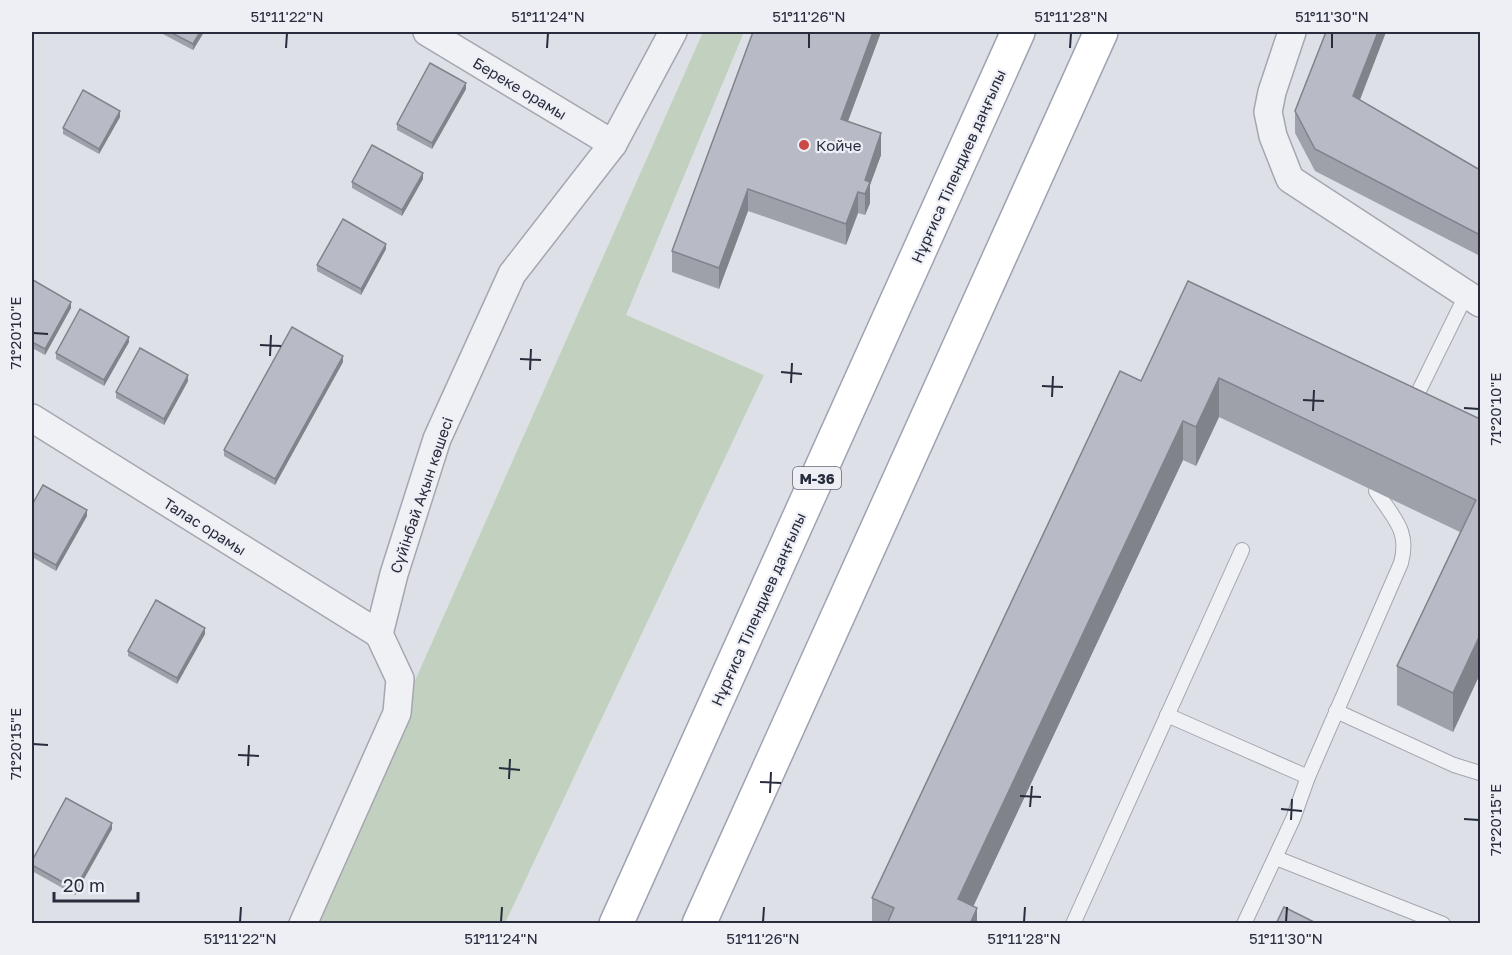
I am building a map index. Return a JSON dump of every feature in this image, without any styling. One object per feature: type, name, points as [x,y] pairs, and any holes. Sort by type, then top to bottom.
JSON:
[{"type":"main road","name":"Нұрғиса Тілендиев даңғылы","points":[[616,924],[1018,32]]},
{"type":"main road","points":[[699,924],[1101,32]]},
{"type":"street","name":"Береке орамы","points":[[427,32],[613,144]]},
{"type":"street","name":"Сүйінбай Ақын көшесі","points":[[379,634],[394,574],[437,439],[512,274],[613,144],[673,32]]},
{"type":"street","points":[[1292,32],[1272,92],[1268,112],[1273,136],[1290,179],[1474,298]]},
{"type":"street","name":"Талас орамы","points":[[32,418],[379,634]]},
{"type":"street","points":[[303,924],[397,712],[400,679],[379,634]]},
{"type":"lane","points":[[1403,422],[1474,298]]},
{"type":"lane","points":[[1244,924],[1276,858],[1308,777],[1401,563],[1405,549],[1404,535],[1376,491]]},
{"type":"lane","points":[[1073,924],[1242,550]]},
{"type":"lane","points":[[1336,711],[1454,765],[1480,773]]},
{"type":"lane","points":[[1167,715],[1308,777]]},
{"type":"lane","points":[[1276,858],[1443,924]]},
{"type":"green space","points":[[703,32],[744,32],[626,315],[764,375],[505,923],[307,924]]},
{"type":"building","points":[[170,32],[200,32],[193,44]]},
{"type":"building","points":[[753,32],[873,32],[841,119],[881,133],[865,180],[870,182],[865,194],[858,192],[846,224],[748,189],[719,268],[672,251]]},
{"type":"building","points":[[1326,32],[1378,32],[1353,96],[1480,170],[1480,235],[1315,149],[1295,111]]},
{"type":"building","points":[[430,63],[466,83],[432,143],[397,124]]},
{"type":"building","points":[[83,90],[120,111],[99,149],[63,128]]},
{"type":"building","points":[[372,145],[423,173],[402,210],[352,182]]},
{"type":"building","points":[[343,219],[386,244],[361,289],[317,265]]},
{"type":"building","points":[[33,280],[71,302],[45,349],[32,342]]},
{"type":"building","points":[[1188,281],[1480,419],[1480,635],[1453,693],[1397,666],[1476,500],[1219,378],[1196,427],[1183,421],[958,899],[977,908],[970,924],[887,924],[894,908],[872,898],[1120,371],[1141,381]]},
{"type":"building","points":[[80,309],[129,337],[104,380],[56,353]]},
{"type":"building","points":[[292,327],[343,356],[275,479],[224,450]]},
{"type":"building","points":[[140,348],[188,375],[164,419],[116,392]]},
{"type":"building","points":[[43,485],[87,510],[56,565],[32,552],[32,505]]},
{"type":"building","points":[[156,600],[205,628],[177,678],[128,651]]},
{"type":"building","points":[[66,798],[112,823],[75,889],[32,865],[32,861]]},
{"type":"building","points":[[1284,907],[1318,924],[1276,924]]},
{"type":"place","name":"Койче","points":[[804,145]]}]
